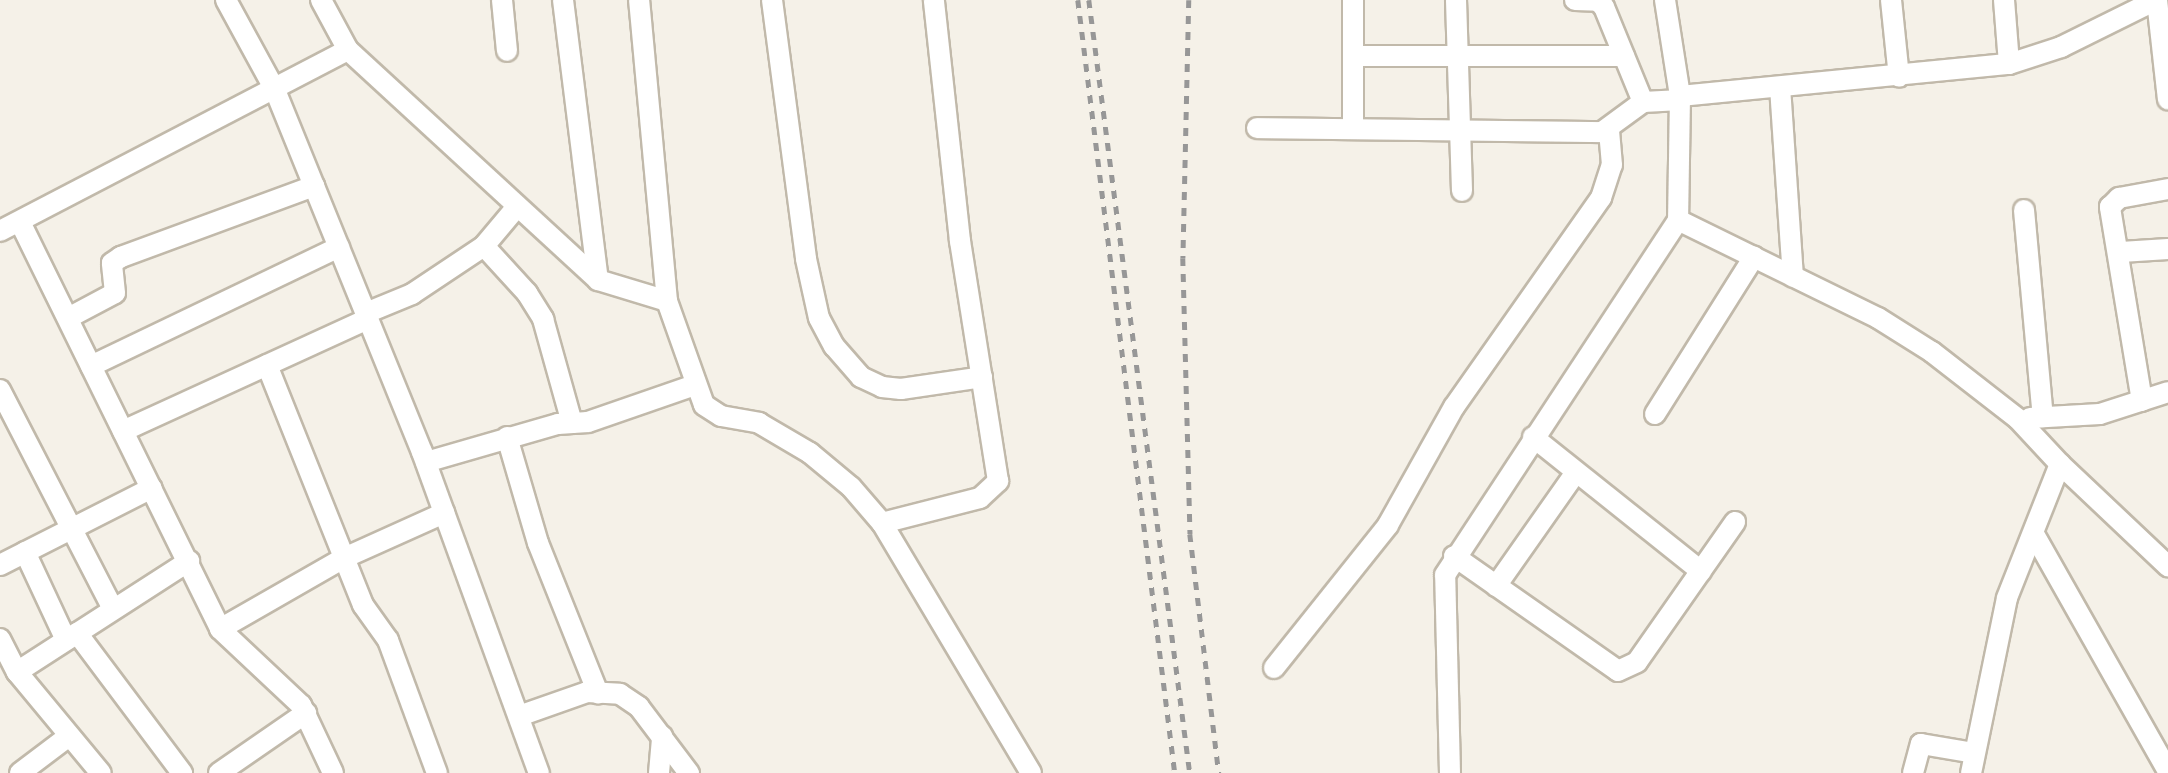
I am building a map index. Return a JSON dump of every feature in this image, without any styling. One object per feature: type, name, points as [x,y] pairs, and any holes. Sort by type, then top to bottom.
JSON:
[{"type":"street","points":[[226,0],[275,90],[367,316],[426,462],[539,773]]},
{"type":"street","points":[[321,0],[348,50],[515,209],[598,280],[667,301]]},
{"type":"street","points":[[502,0],[507,51]]},
{"type":"street","points":[[563,0],[598,280]]},
{"type":"street","points":[[639,0],[667,301],[695,386],[704,405],[721,416],[759,423],[810,453],[851,487],[882,523],[1031,773]]},
{"type":"street","points":[[772,0],[806,259],[819,318],[834,346],[861,377],[882,387],[901,389],[982,376]]},
{"type":"street","points":[[882,523],[991,492],[998,481],[960,241],[934,0]]},
{"type":"street","points":[[1353,0],[1353,126]]},
{"type":"street","points":[[1456,0],[1460,56],[1459,128],[1462,191]]},
{"type":"street","points":[[1575,0],[1598,0],[1643,102]]},
{"type":"street","points":[[1450,773],[1443,591],[1454,556],[1678,220],[1681,98],[1665,0]]},
{"type":"street","points":[[1891,0],[1899,77]]},
{"type":"street","points":[[2004,0],[2009,64]]},
{"type":"street","points":[[1257,128],[1353,126],[1609,129],[1643,102],[2009,64],[2061,46],[2156,0],[2168,99]]},
{"type":"street","points":[[0,231],[275,90],[348,50]]},
{"type":"street","points":[[1353,56],[1624,56]]},
{"type":"street","points":[[1780,87],[1793,277]]},
{"type":"street","points":[[1274,668],[1389,525],[1454,407],[1601,198],[1612,165],[1609,129]]},
{"type":"street","points":[[68,318],[115,293],[112,263],[121,256],[314,186]]},
{"type":"street","points":[[2142,401],[2113,201],[2168,189]]},
{"type":"street","points":[[123,431],[267,365],[412,294],[484,246],[515,209]]},
{"type":"street","points":[[2024,210],[2043,417]]},
{"type":"street","points":[[1678,220],[1896,329],[2018,419],[2060,464],[2168,566]]},
{"type":"street","points":[[20,222],[189,561],[220,629],[306,713],[333,773]]},
{"type":"street","points":[[484,246],[527,293],[543,320],[572,423]]},
{"type":"street","points":[[91,366],[339,247]]},
{"type":"street","points":[[2121,252],[2168,249]]},
{"type":"street","points":[[1655,414],[1754,257]]},
{"type":"street","points":[[267,365],[363,605],[388,640],[437,773]]},
{"type":"street","points":[[426,462],[507,437],[572,423],[695,386]]},
{"type":"street","points":[[0,390],[113,609]]},
{"type":"street","points":[[2018,419],[2100,414],[2168,392]]},
{"type":"street","points":[[507,437],[538,543],[598,693]]},
{"type":"street","points":[[1533,437],[1701,571]]},
{"type":"street","points":[[1971,773],[2007,598],[2035,536],[2060,464]]},
{"type":"street","points":[[1496,586],[1576,472]]},
{"type":"street","points":[[0,565],[152,488]]},
{"type":"street","points":[[220,629],[344,558],[444,513]]},
{"type":"street","points":[[1454,556],[1618,671],[1637,662],[1735,522]]},
{"type":"street","points":[[2035,536],[2168,771]]},
{"type":"street","points":[[25,552],[72,636],[182,773]]},
{"type":"street","points":[[17,672],[189,561]]},
{"type":"street","points":[[0,639],[17,672],[101,773]]},
{"type":"street","points":[[519,716],[598,693],[630,700],[662,736],[690,773]]},
{"type":"street","points":[[219,773],[306,713]]},
{"type":"street","points":[[20,773],[69,736]]},
{"type":"street","points":[[659,773],[662,736]]},
{"type":"street","points":[[1913,773],[1921,744],[1974,753]]},
{"type":"railway","points":[[1078,0],[1175,773]]},
{"type":"railway","points":[[1089,0],[1190,773]]},
{"type":"railway","points":[[1189,0],[1183,258],[1190,534],[1219,773]]}]
